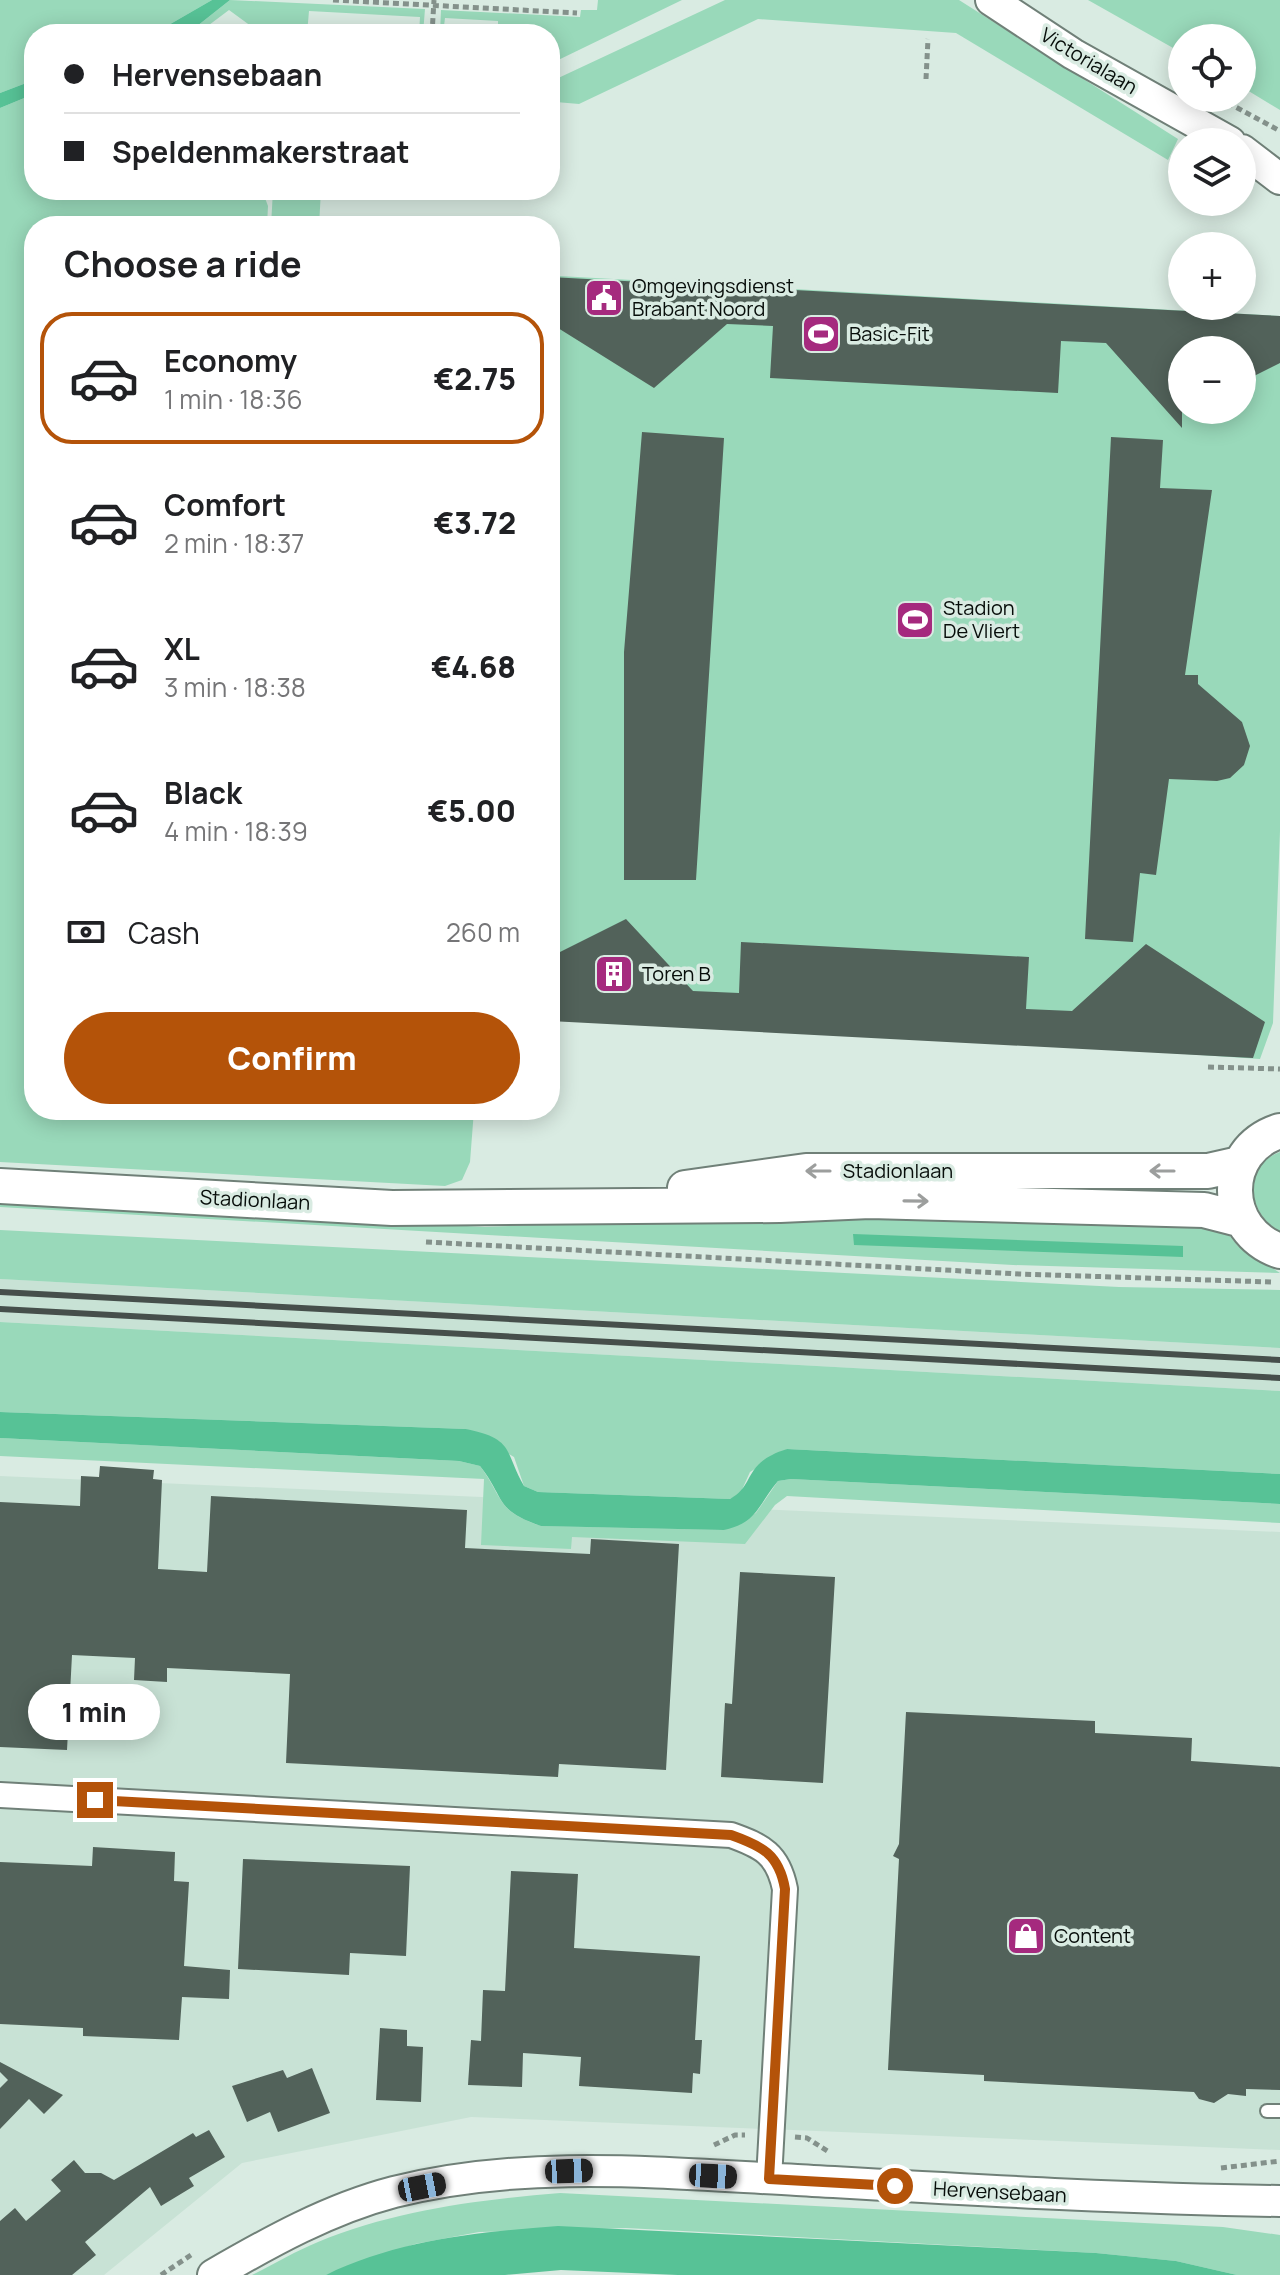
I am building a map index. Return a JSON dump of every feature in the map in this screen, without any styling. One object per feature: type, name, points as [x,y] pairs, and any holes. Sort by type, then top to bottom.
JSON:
[{"type":"main road","points":[[1279,1128],[1255,1144],[1239,1164],[1234,1182],[1234,1201],[1239,1219],[1251,1235],[1280,1251]]},
{"type":"main road","name":"Stadionlaan","points":[[558,1206],[806,1171],[1208,1171],[1239,1164]]},
{"type":"main road","name":"Stadionlaan","points":[[0,1186],[392,1208],[969,1202],[1204,1210],[1239,1219]]},
{"type":"street","name":"Victorialaan","points":[[991,0],[1073,54],[1205,128]]},
{"type":"street","points":[[1256,161],[1280,179]]},
{"type":"street","points":[[0,1795],[731,1835],[757,1844],[781,1866],[785,1889],[769,2179]]},
{"type":"street","name":"Hervensebaan","points":[[213,2275],[286,2233],[334,2213],[392,2193],[508,2173],[600,2170],[1147,2200],[1280,2201]]},
{"type":"path","points":[[333,0],[577,13]]},
{"type":"path","points":[[433,24],[434,3]]},
{"type":"path","points":[[926,79],[928,39]]},
{"type":"path","points":[[1245,112],[1280,131]]},
{"type":"path","points":[[1208,1067],[1280,1069]]},
{"type":"path","points":[[414,1241],[1019,1274],[1280,1283]]},
{"type":"shaded area","points":[[0,0],[212,0],[170,24],[24,24],[24,84],[0,93]]},
{"type":"shaded area","points":[[212,0],[230,0],[200,24],[170,24]]},
{"type":"shaded area","points":[[230,0],[425,9],[424,24],[420,24],[420,17],[309,11],[308,24],[248,24],[229,10],[210,24],[200,24]]},
{"type":"shaded area","points":[[598,0],[682,0],[560,59],[560,24],[498,24],[498,21],[445,18],[444,24],[440,24],[441,10],[580,17],[581,10],[597,10]]},
{"type":"shaded area","points":[[725,0],[959,0],[1168,133],[1168,160],[956,33],[758,19],[579,104],[560,102],[560,77]]},
{"type":"shaded area","points":[[1088,0],[1280,0],[1280,110],[1256,95],[1256,24],[1168,24],[1168,45]]},
{"type":"shaded area","points":[[24,84],[24,98],[0,108],[0,93]]},
{"type":"shaded area","points":[[24,98],[24,200],[266,200],[268,206],[268,216],[24,216],[24,1120],[473,1120],[470,1162],[462,1180],[445,1186],[0,1162],[0,108]]},
{"type":"shaded area","points":[[272,200],[320,200],[320,216],[272,216]]},
{"type":"shaded area","name":"Stadion De Vliert","points":[[560,276],[1168,310],[1168,320],[1256,320],[1256,315],[1280,316],[1280,831],[1273,1023],[1260,1059],[560,1013]]},
{"type":"shaded area","points":[[1280,1152],[1280,1232],[1261,1214],[1253,1191],[1259,1168]]},
{"type":"shaded area","points":[[0,1201],[485,1227],[872,1211],[1223,1228],[1238,1246],[1280,1273],[1013,1265],[0,1207]]},
{"type":"shaded area","points":[[0,1230],[1119,1287],[1280,1290],[1280,1348],[0,1279]]},
{"type":"shaded area","points":[[853,1234],[1183,1246],[1183,1257],[854,1245]]},
{"type":"shaded area","points":[[0,1279],[1280,1348],[1280,1391],[0,1322]]},
{"type":"shaded area","points":[[0,1322],[1280,1391],[1280,1474],[787,1449],[750,1472],[740,1494],[730,1499],[538,1492],[524,1486],[514,1457],[466,1429],[0,1412]]},
{"type":"shaded area","points":[[0,1412],[466,1429],[501,1442],[524,1486],[538,1492],[730,1499],[744,1487],[756,1467],[787,1449],[1280,1474],[1280,1504],[791,1479],[778,1481],[756,1512],[744,1523],[724,1530],[541,1526],[508,1509],[480,1466],[459,1461],[0,1438]]},
{"type":"shaded area","points":[[0,1438],[459,1461],[480,1466],[508,1509],[541,1526],[724,1530],[756,1513],[778,1481],[791,1479],[1280,1504],[1280,1523],[787,1496],[775,1505],[745,1544],[572,1537],[571,1549],[481,1545],[484,1479],[0,1456]]},
{"type":"shaded area","points":[[0,1476],[1280,1532],[1280,2150],[471,2117],[242,2163],[104,2275],[0,2275]]},
{"type":"shaded area","points":[[560,2193],[1223,2227],[1280,2235],[1280,2275],[1237,2275],[1176,2261],[1096,2253],[626,2228],[479,2232],[415,2244],[326,2275],[252,2275],[318,2242],[407,2214],[468,2203]]},
{"type":"shaded area","points":[[558,2226],[1096,2253],[1176,2261],[1237,2275],[678,2275],[561,2270],[505,2275],[326,2275],[381,2253],[410,2246],[469,2235]]},
{"type":"building","points":[[560,278],[1168,310],[1168,320],[1256,320],[1256,315],[1280,316],[1280,363],[1256,375],[1256,336],[1168,336],[1168,412],[1106,343],[1061,341],[1058,393],[770,378],[773,326],[727,324],[654,388],[560,329]]},
{"type":"building","points":[[642,432],[724,438],[696,880],[624,880],[624,652]]},
{"type":"building","points":[[1111,437],[1163,440],[1160,488],[1212,490],[1185,675],[1198,675],[1198,684],[1242,722],[1250,746],[1244,765],[1230,778],[1217,781],[1169,779],[1156,875],[1140,873],[1133,942],[1085,939]]},
{"type":"building","points":[[626,919],[693,991],[739,993],[741,942],[1029,957],[1026,1009],[1072,1011],[1146,944],[1265,1022],[1253,1058],[560,1022],[560,952]]},
{"type":"building","points":[[100,1466],[154,1470],[153,1479],[162,1480],[158,1569],[207,1572],[211,1496],[467,1510],[465,1548],[590,1554],[591,1539],[679,1544],[666,1770],[559,1764],[558,1777],[286,1763],[290,1674],[167,1668],[167,1682],[134,1680],[135,1658],[72,1655],[67,1750],[0,1747],[0,1502],[80,1506],[81,1476],[99,1477]]},
{"type":"building","points":[[740,1572],[835,1577],[823,1783],[721,1777],[725,1703],[732,1704]]},
{"type":"building","points":[[906,1712],[1095,1721],[1095,1733],[1192,1738],[1191,1761],[1280,1767],[1280,2090],[1246,2089],[1246,2096],[1228,2094],[1214,2103],[1199,2099],[1194,2092],[984,2081],[984,2075],[888,2070],[899,1859],[893,1856],[899,1844]]},
{"type":"building","points":[[93,1847],[175,1852],[174,1881],[189,1882],[184,1966],[230,1970],[229,1999],[182,1997],[179,2040],[83,2036],[83,2028],[0,2024],[0,1862],[92,1866]]},
{"type":"building","points":[[243,1859],[410,1866],[406,1956],[350,1953],[349,1975],[238,1969]]},
{"type":"building","points":[[511,1871],[578,1874],[574,1948],[700,1956],[695,2040],[702,2040],[700,2074],[693,2073],[692,2093],[579,2086],[581,2057],[523,2053],[522,2087],[468,2085],[471,2040],[481,2041],[483,1990],[505,1991]]},
{"type":"building","points":[[380,2028],[407,2030],[407,2046],[423,2047],[421,2102],[376,2100]]},
{"type":"building","points":[[0,2062],[63,2095],[44,2114],[29,2099],[0,2129],[0,2088],[8,2080],[0,2072]]},
{"type":"building","points":[[312,2068],[330,2113],[278,2132],[270,2112],[247,2122],[232,2086],[283,2070],[287,2078]]},
{"type":"building","points":[[209,2130],[225,2157],[189,2178],[194,2186],[161,2206],[150,2187],[85,2242],[96,2255],[72,2275],[0,2275],[0,2221],[15,2208],[26,2221],[61,2191],[51,2180],[74,2160],[85,2173],[101,2173],[114,2180],[193,2133],[196,2137]]},
{"type":"railway","points":[[0,1292],[1280,1360]]},
{"type":"railway","points":[[0,1309],[1280,1378]]},
{"type":"place","name":"Omgevingsdienst Brabant Noord","points":[[604,298]]},
{"type":"place","name":"Basic-Fit","points":[[821,334]]},
{"type":"place","name":"Stadion De Vliert","points":[[915,620]]},
{"type":"place","name":"Toren B","points":[[614,974]]},
{"type":"place","name":"Content","points":[[1026,1936]]},
{"type":"route","points":[[95,1800],[731,1835],[757,1844],[781,1866],[785,1889],[769,2179],[895,2186]]}]
